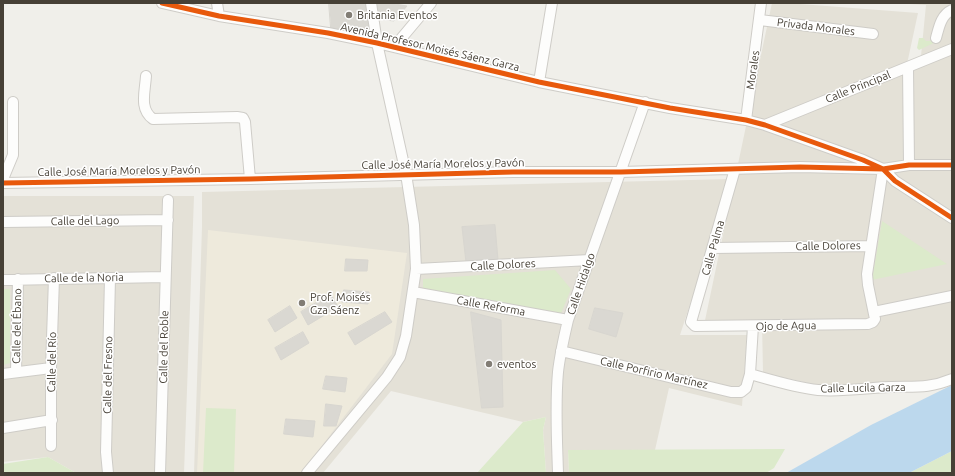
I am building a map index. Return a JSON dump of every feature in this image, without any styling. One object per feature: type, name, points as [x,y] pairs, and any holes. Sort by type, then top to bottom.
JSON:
[{"type":"street","name":"Avenida Profesor Moisés Sáenz Garza","points":[[162,3],[219,16],[328,33],[394,46],[539,82],[670,108],[746,120],[765,125],[863,160],[883,169]]},
{"type":"street","points":[[217,3],[219,16]]},
{"type":"street","points":[[306,473],[393,370],[404,346],[413,292],[416,269],[414,225],[406,174],[377,43],[371,3]]},
{"type":"street","points":[[394,46],[431,3]]},
{"type":"street","points":[[539,82],[552,3]]},
{"type":"street","name":"Morales","points":[[746,120],[761,3]]},
{"type":"street","points":[[936,38],[942,18],[952,10]]},
{"type":"street","name":"Privada Morales","points":[[760,20],[873,34]]},
{"type":"street","name":"Calle Principal","points":[[765,125],[952,49]]},
{"type":"street","points":[[908,67],[909,165]]},
{"type":"street","points":[[146,76],[144,107],[147,115],[154,119],[243,118],[245,122],[250,179]]},
{"type":"street","points":[[3,179],[13,155],[13,102]]},
{"type":"street","name":"Calle Hidalgo","points":[[558,473],[556,420],[558,371],[568,320],[645,102]]},
{"type":"street","name":"Calle José María Morelos y Pavón","points":[[3,183],[250,179],[513,172],[621,172],[800,167],[883,169],[909,165],[952,165]]},
{"type":"street","name":"Calle Palma","points":[[695,326],[691,322],[735,169]]},
{"type":"street","points":[[883,169],[895,181],[952,218]]},
{"type":"street","points":[[875,315],[867,274],[883,169]]},
{"type":"street","name":"Calle del Roble","points":[[160,473],[168,200]]},
{"type":"street","name":"Calle del Lago","points":[[3,222],[168,220]]},
{"type":"street","name":"Calle Dolores","points":[[713,248],[871,246]]},
{"type":"street","name":"Calle Dolores","points":[[416,269],[590,260]]},
{"type":"street","name":"Calle de la Noria","points":[[3,280],[165,277]]},
{"type":"street","name":"Calle del Río","points":[[51,446],[51,368],[54,278]]},
{"type":"street","name":"Calle del Fresno","points":[[108,473],[106,452],[110,278]]},
{"type":"street","name":"Calle del Ébano","points":[[16,372],[18,279]]},
{"type":"street","name":"Calle Reforma","points":[[413,292],[568,320]]},
{"type":"street","name":"Ojo de Agua","points":[[695,326],[868,324],[873,322],[875,315],[952,296]]},
{"type":"street","points":[[750,374],[753,326]]},
{"type":"street","name":"Calle Porfirio Martínez","points":[[561,351],[731,392],[741,392],[746,388],[750,374]]},
{"type":"street","points":[[3,374],[51,368]]},
{"type":"street","name":"Calle Lucila Garza","points":[[750,374],[817,390],[925,387],[952,379]]},
{"type":"street","points":[[3,428],[52,420]]},
{"type":"shaded area","points":[[772,3],[918,13],[907,64],[952,47],[952,375],[947,378],[840,390],[763,373],[762,322],[704,325]]},
{"type":"shaded area","points":[[892,3],[952,3],[952,44],[921,56],[926,5]]},
{"type":"shaded area","points":[[731,179],[680,335],[747,335],[742,406],[669,388],[655,450],[568,450],[569,473],[546,473],[543,430],[546,417],[523,422],[391,391],[323,473],[194,473],[202,192]]},
{"type":"shaded area","points":[[3,196],[194,196],[184,473],[76,473],[48,457],[3,462]]},
{"type":"shaded area","name":"Prof. Moisés Gza Sáenz","points":[[208,230],[407,253],[392,354],[301,473],[197,473]]},
{"type":"green space","points":[[919,38],[929,41],[936,38],[938,41],[919,50],[917,48]]},
{"type":"green space","points":[[882,221],[947,264],[872,280]]},
{"type":"green space","points":[[555,270],[571,289],[560,316],[423,289],[423,279]]},
{"type":"green space","points":[[3,289],[10,289],[10,363],[3,365]]},
{"type":"green space","points":[[206,408],[236,409],[234,473],[203,473]]},
{"type":"green space","points":[[546,417],[543,430],[546,473],[477,473],[523,422]]},
{"type":"green space","points":[[785,449],[774,468],[766,473],[569,473],[568,450]]},
{"type":"green space","points":[[952,451],[952,473],[909,473]]},
{"type":"green space","points":[[48,457],[76,473],[3,473],[3,464]]},
{"type":"water","points":[[952,385],[952,451],[909,473],[786,473],[871,425]]},
{"type":"building","name":"Britania Eventos","points":[[329,3],[366,3],[369,33],[331,28]]},
{"type":"building","points":[[376,3],[389,3],[407,6],[394,21],[378,19]]},
{"type":"building","points":[[495,225],[498,260],[466,262],[462,227]]},
{"type":"building","points":[[346,259],[368,260],[367,271],[345,271]]},
{"type":"building","points":[[344,290],[369,292],[368,304],[342,302]]},
{"type":"building","points":[[331,294],[338,307],[308,325],[301,312]]},
{"type":"building","points":[[290,306],[297,318],[275,332],[268,320]]},
{"type":"building","points":[[595,308],[623,313],[616,337],[589,329]]},
{"type":"building","points":[[385,312],[392,322],[355,345],[348,333]]},
{"type":"building","name":"eventos","points":[[471,312],[501,320],[503,407],[482,408]]},
{"type":"building","points":[[303,332],[309,343],[281,360],[275,348]]},
{"type":"building","points":[[326,376],[347,378],[345,392],[323,389]]},
{"type":"building","points":[[326,404],[342,406],[336,426],[324,426]]},
{"type":"building","points":[[286,419],[315,421],[313,437],[284,434]]},
{"type":"cycle path","points":[[162,3],[219,16],[328,33],[377,43],[539,82],[670,108],[746,120],[765,125],[863,160],[883,169],[895,181],[952,218]]},
{"type":"cycle path","points":[[3,183],[250,179],[513,172],[621,172],[800,167],[883,169],[909,165],[952,165]]},
{"type":"place","name":"Britania Eventos","points":[[349,15]]},
{"type":"place","name":"Prof. Moisés Gza Sáenz","points":[[302,303]]},
{"type":"place","name":"eventos","points":[[489,364]]}]
